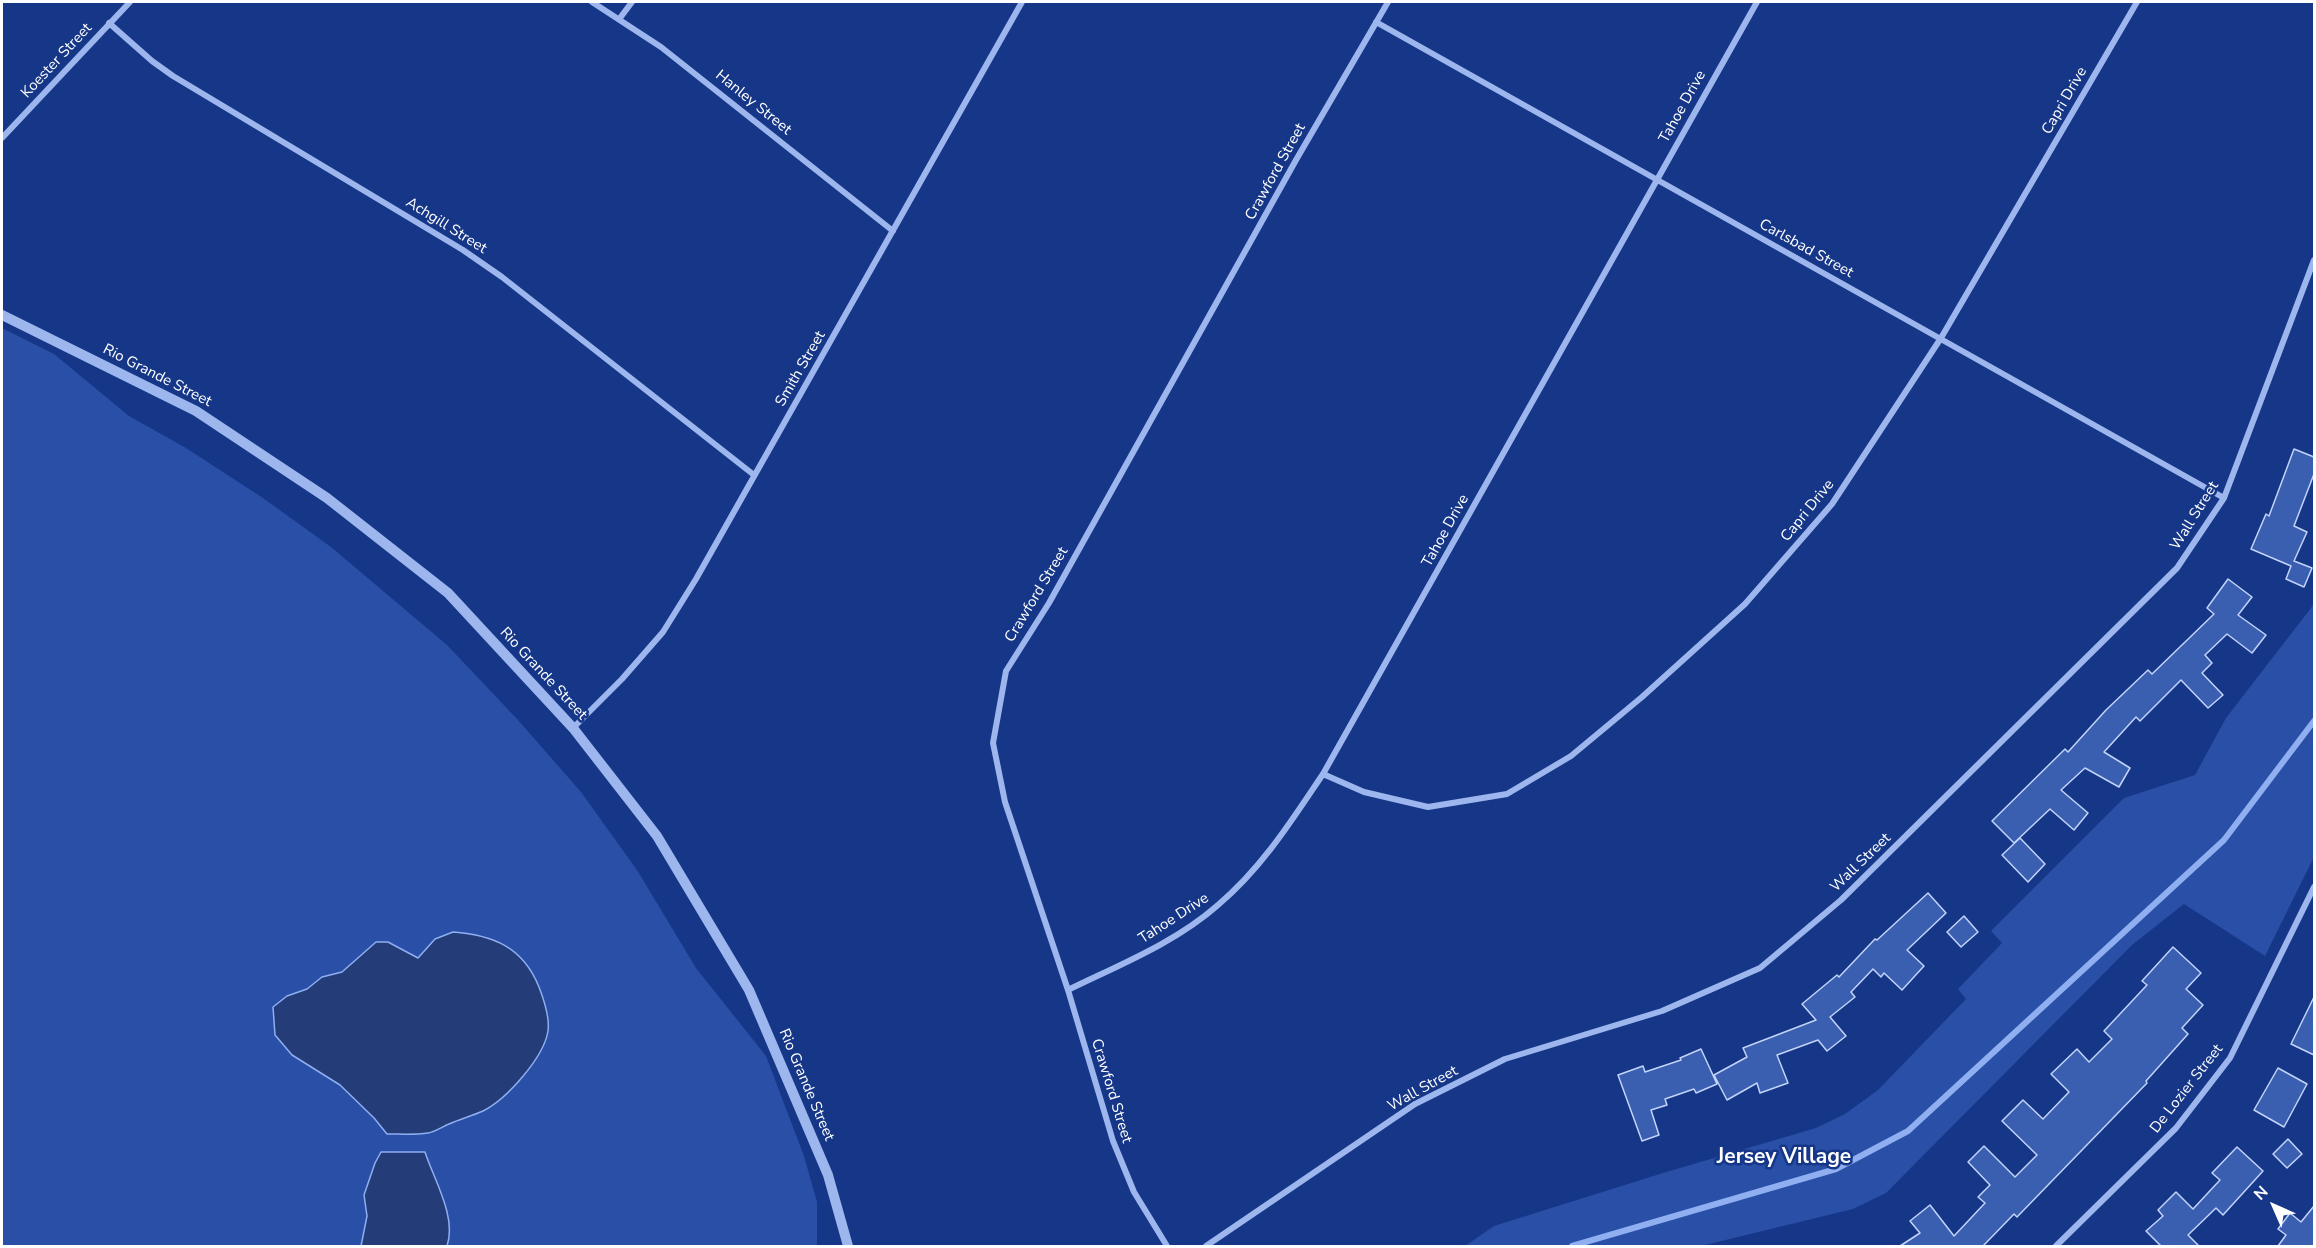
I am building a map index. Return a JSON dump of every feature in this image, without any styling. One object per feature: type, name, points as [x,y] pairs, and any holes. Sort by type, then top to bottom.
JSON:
[{"type":"street","name":"Koester Street","points":[[2,138],[130,2]]},
{"type":"street","name":"Hanley Street","points":[[592,2],[620,18],[702,78],[893,231]]},
{"type":"street","points":[[620,18],[632,2]]},
{"type":"street","name":"Smith Street","points":[[573,728],[622,679],[663,632],[696,579],[1022,2]]},
{"type":"street","name":"Crawford Street","points":[[1167,1246],[1134,1192],[1113,1141],[1068,990],[1005,802],[993,743],[1006,671],[1049,603],[1296,160],[1388,2]]},
{"type":"street","name":"Tahoe Drive","points":[[1068,990],[1160,946],[1218,906],[1270,852],[1323,774],[1757,2]]},
{"type":"street","name":"Capri Drive","points":[[1323,774],[1364,792],[1428,807],[1507,794],[1570,756],[1642,697],[1745,604],[1832,504],[1941,338],[2137,2]]},
{"type":"street","name":"Achgill Street","points":[[109,22],[152,61],[173,76],[463,249],[502,277],[754,475]]},
{"type":"street","name":"Carlsbad Street","points":[[1376,22],[2224,498]]},
{"type":"street","name":"Wall Street","points":[[1206,1246],[1415,1104],[1505,1059],[1662,1011],[1760,968],[1841,900],[2176,568],[2224,498],[2314,260]]},
{"type":"street","name":"Rio Grande Street","points":[[2,315],[196,411],[327,498],[447,593],[573,728],[657,836],[749,990],[828,1175],[848,1246]]},
{"type":"street","name":"De Lozier Street","points":[[2056,1246],[2176,1128],[2230,1058],[2314,887]]},
{"type":"shaded area","points":[[2,328],[54,354],[129,416],[186,448],[263,498],[331,547],[447,645],[518,720],[581,792],[637,870],[696,968],[766,1056],[804,1156],[817,1202],[817,1246],[2,1246]]},
{"type":"shaded area","points":[[2314,604],[2314,857],[2265,956],[2184,904],[2132,945],[1886,1193],[1853,1209],[1701,1246],[1465,1246],[1494,1226],[1816,1128],[1845,1114],[1878,1090],[1966,999],[1958,989],[2002,943],[1991,931],[2124,798],[2195,775],[2226,718]]},
{"type":"shaded area","points":[[453,932],[494,940],[515,953],[524,962],[539,987],[546,1009],[548,1031],[545,1041],[540,1053],[523,1076],[503,1097],[483,1111],[431,1132],[387,1134],[340,1085],[292,1055],[275,1035],[273,1007],[287,996],[307,989],[322,977],[342,972],[376,942],[388,942],[418,958],[435,939]]},
{"type":"shaded area","points":[[381,1152],[425,1152],[447,1211],[449,1235],[447,1246],[361,1246],[367,1216],[364,1195]]},
{"type":"building","points":[[2294,449],[2314,457],[2314,474],[2294,526],[2307,532],[2294,561],[2312,568],[2304,587],[2286,579],[2291,566],[2251,549],[2266,514],[2269,516]]},
{"type":"building","points":[[2228,579],[2252,597],[2238,615],[2266,635],[2252,653],[2227,634],[2205,655],[2212,663],[2202,673],[2223,695],[2208,708],[2181,680],[2140,721],[2136,717],[2104,752],[2130,768],[2119,787],[2085,768],[2061,790],[2088,813],[2074,830],[2050,809],[2014,843],[1992,821],[2065,749],[2068,752],[2106,710],[2148,670],[2152,674],[2214,614],[2207,608]]},
{"type":"building","points":[[2020,838],[2045,864],[2028,882],[2002,855]]},
{"type":"building","points":[[1928,893],[1946,913],[1907,950],[1924,966],[1902,990],[1884,973],[1881,977],[1873,969],[1851,992],[1855,997],[1830,1017],[1846,1036],[1827,1051],[1818,1040],[1777,1055],[1788,1083],[1760,1093],[1757,1083],[1727,1100],[1714,1075],[1747,1057],[1743,1048],[1816,1020],[1802,1004],[1837,975],[1839,977],[1875,939],[1877,940]]},
{"type":"building","points":[[1964,916],[1978,932],[1961,947],[1947,932]]},
{"type":"building","points":[[2173,947],[2201,973],[2186,989],[2203,1005],[2182,1028],[2188,1034],[2146,1081],[2147,1083],[2017,1217],[2014,1214],[1983,1246],[1900,1246],[1920,1233],[1910,1221],[1930,1205],[1954,1236],[1985,1203],[1978,1197],[1990,1185],[1968,1162],[1984,1146],[2015,1177],[2037,1155],[2002,1121],[2023,1100],[2043,1119],[2069,1092],[2051,1074],[2077,1049],[2089,1062],[2112,1039],[2104,1031],[2147,985],[2142,981]]},
{"type":"building","points":[[2314,997],[2314,1055],[2291,1044]]},
{"type":"building","points":[[1701,1049],[1717,1084],[1696,1093],[1694,1089],[1665,1099],[1667,1105],[1651,1110],[1659,1135],[1642,1141],[1618,1075],[1643,1066],[1645,1072],[1681,1060],[1680,1058]]},
{"type":"building","points":[[2278,1068],[2307,1084],[2284,1127],[2254,1110]]},
{"type":"building","points":[[2288,1139],[2302,1154],[2287,1168],[2273,1154]]},
{"type":"building","points":[[2237,1147],[2263,1171],[2223,1215],[2216,1208],[2188,1235],[2199,1246],[2161,1246],[2146,1231],[2163,1216],[2158,1210],[2176,1192],[2193,1209],[2220,1180],[2212,1173]]},
{"type":"building","points":[[2314,1206],[2314,1246],[2278,1246],[2286,1235],[2278,1229],[2290,1213],[2301,1222]]},
{"type":"waterway","points":[[1572,1246],[1836,1169],[1908,1131],[2224,840],[2314,721]]},
{"type":"district","name":"Jersey Village","points":[[1784,1158]]}]
